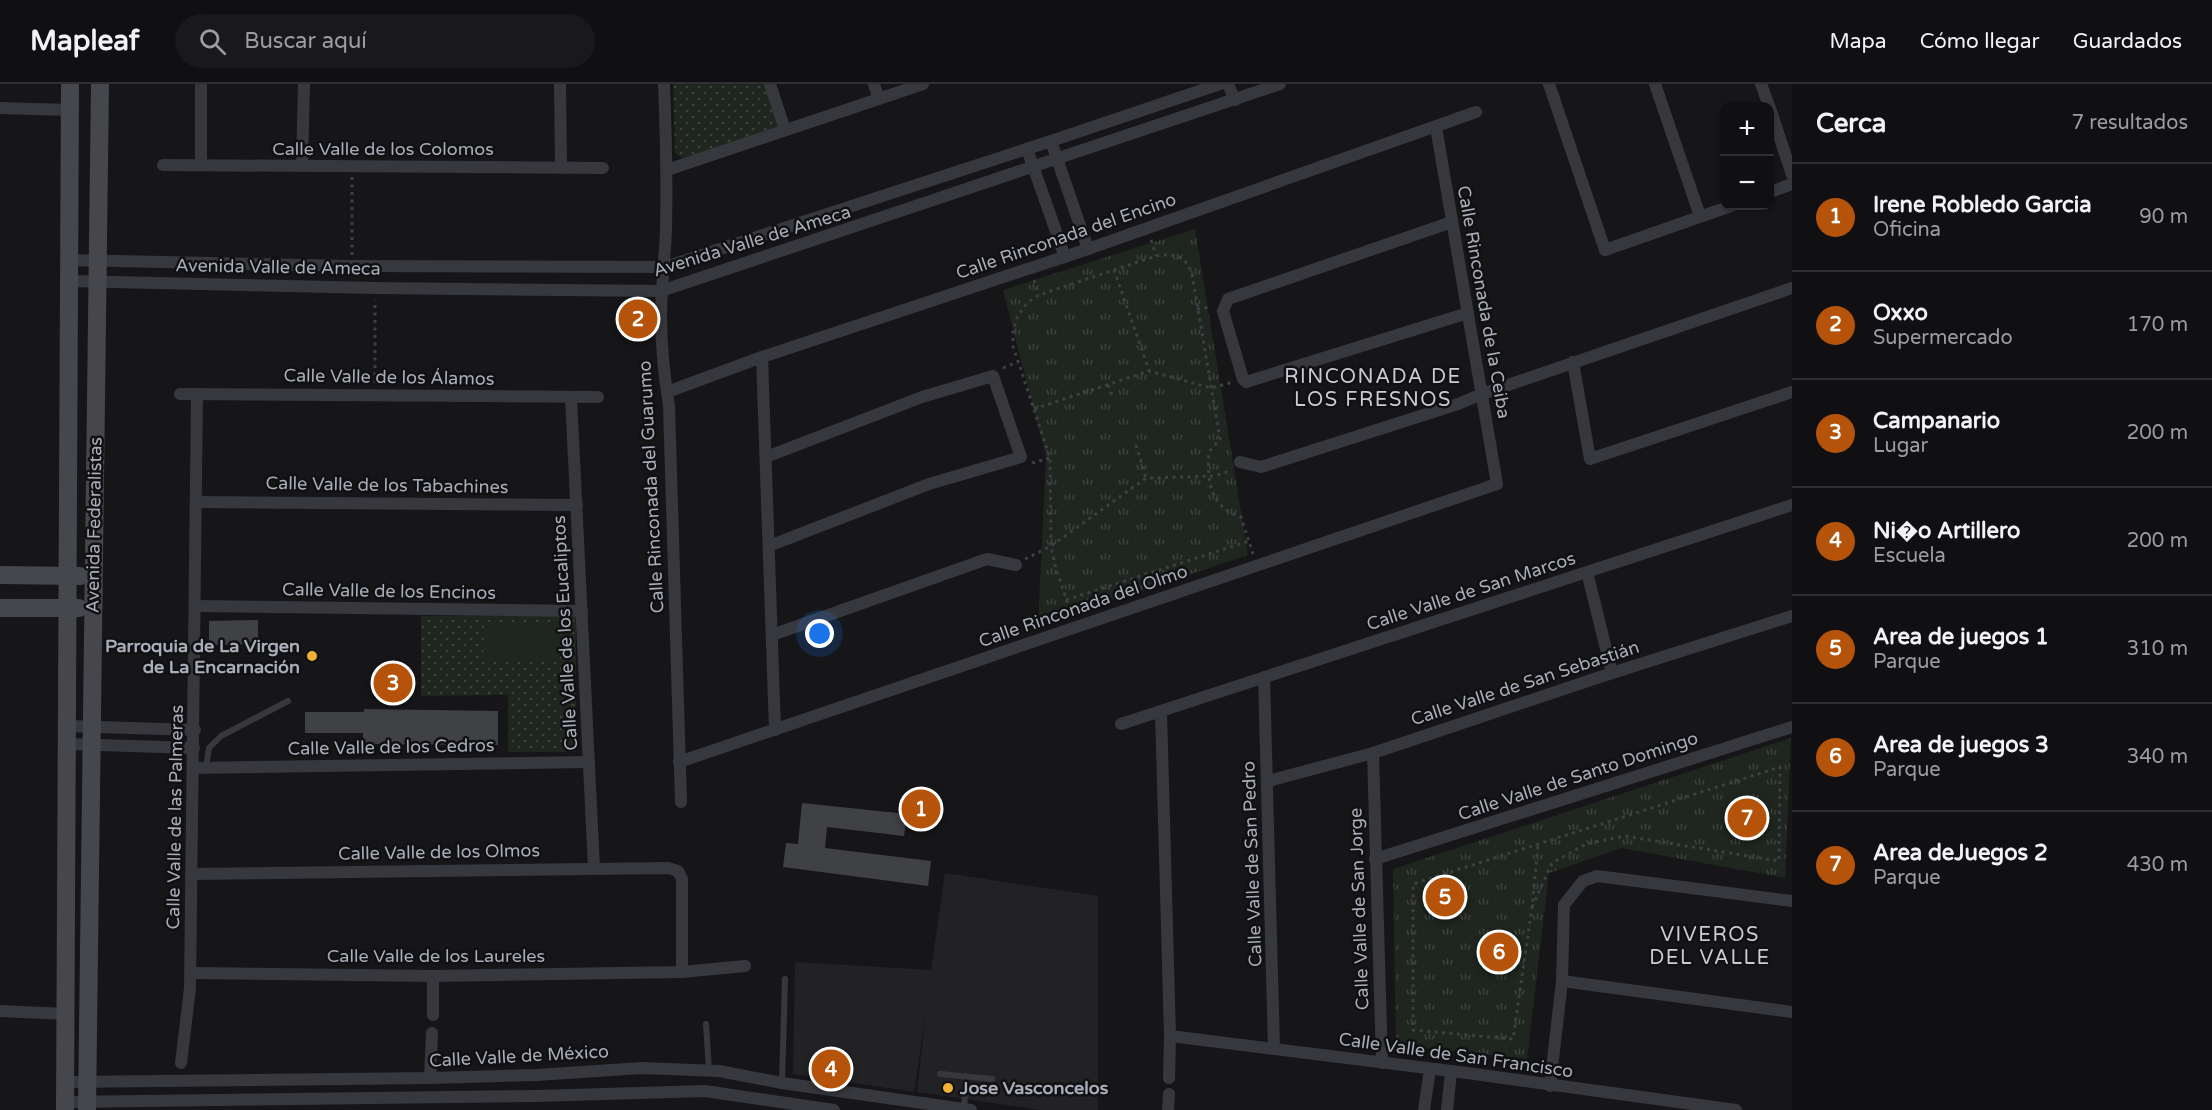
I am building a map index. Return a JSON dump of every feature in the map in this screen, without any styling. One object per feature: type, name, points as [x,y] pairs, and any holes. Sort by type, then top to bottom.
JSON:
[{"type":"street","name":"Avenida Federalistas","points":[[65,1106],[70,84]]},
{"type":"street","name":"Avenida Federalistas","points":[[87,1106],[100,84]]},
{"type":"street","points":[[201,84],[201,165]]},
{"type":"street","points":[[302,166],[304,84]]},
{"type":"street","points":[[560,84],[561,168]]},
{"type":"street","name":"Calle Rinconada del Guarumo","points":[[664,84],[667,170],[665,267],[662,291],[664,374],[669,406],[681,802]]},
{"type":"street","points":[[770,84],[785,130]]},
{"type":"street","points":[[874,84],[879,99]]},
{"type":"street","points":[[667,170],[923,84]]},
{"type":"street","name":"Avenida Valle de Ameca","points":[[69,260],[352,266],[665,267],[1220,84]]},
{"type":"street","points":[[1228,84],[1234,100]]},
{"type":"street","points":[[1548,84],[1605,250],[1720,210]]},
{"type":"street","points":[[1655,84],[1700,216]]},
{"type":"street","points":[[1761,84],[1767,102]]},
{"type":"street","name":"Avenida Valle de Ameca","points":[[69,281],[375,288],[662,291],[1035,168],[1274,85]]},
{"type":"street","points":[[0,108],[70,110]]},
{"type":"street","name":"Calle Rinconada del Encino","points":[[667,392],[762,357],[1065,257],[1476,112]]},
{"type":"street","points":[[1774,122],[1792,175]]},
{"type":"street","name":"Calle Rinconada de la Ceiba","points":[[1436,128],[1497,483]]},
{"type":"street","points":[[1051,141],[1088,249]]},
{"type":"street","points":[[1027,149],[1065,257]]},
{"type":"street","name":"Calle Valle de los Colomos","points":[[164,165],[603,168]]},
{"type":"street","points":[[1774,191],[1792,184]]},
{"type":"street","points":[[1452,222],[1228,299],[1223,311],[1246,382],[1468,313]]},
{"type":"street","points":[[1240,462],[1261,467],[1458,404],[1792,288]]},
{"type":"street","points":[[762,357],[775,730]]},
{"type":"street","points":[[1573,363],[1590,459],[1792,392]]},
{"type":"street","points":[[765,457],[922,397],[993,376],[1021,457],[929,484],[769,546]]},
{"type":"street","name":"Calle Valle de los Álamos","points":[[180,394],[598,397]]},
{"type":"street","name":"Calle Valle de las Palmeras","points":[[181,1063],[191,973],[191,874],[200,767],[194,748],[197,394]]},
{"type":"street","name":"Calle Valle de los Eucaliptos","points":[[572,397],[594,868]]},
{"type":"street","name":"Calle Rinconada del Olmo","points":[[679,762],[1497,483]]},
{"type":"street","name":"Calle Valle de los Tabachines","points":[[196,502],[577,505]]},
{"type":"street","name":"Calle Valle de San Marcos","points":[[1121,724],[1792,505]]},
{"type":"street","points":[[772,635],[987,559],[1016,565]]},
{"type":"street","points":[[1587,572],[1612,673]]},
{"type":"street","points":[[0,575],[94,576]]},
{"type":"street","name":"Calle Valle de los Encinos","points":[[196,606],[582,611]]},
{"type":"street","points":[[0,608],[93,609]]},
{"type":"street","name":"Calle Valle de San Sebastián","points":[[1268,781],[1373,753],[1792,616]]},
{"type":"street","name":"Calle Valle de San Pedro","points":[[1264,677],[1275,1049]]},
{"type":"street","points":[[1161,712],[1170,1036],[1169,1078]]},
{"type":"street","name":"Calle Valle de Santo Domingo","points":[[1375,859],[1792,727]]},
{"type":"street","points":[[67,735],[92,736],[195,730]]},
{"type":"street","points":[[67,735],[194,748]]},
{"type":"street","name":"Calle Valle de San Jorge","points":[[1373,753],[1382,1064]]},
{"type":"street","name":"Calle Valle de los Cedros","points":[[200,767],[589,762]]},
{"type":"street","name":"Calle Valle de los Olmos","points":[[191,874],[668,868],[678,870],[682,879],[682,972]]},
{"type":"street","points":[[1550,1086],[1562,981],[1564,905],[1583,881],[1597,876],[1792,901]]},
{"type":"street","name":"Calle Valle de los Laureles","points":[[191,973],[433,976],[682,972],[745,966]]},
{"type":"street","points":[[433,976],[433,1015]]},
{"type":"street","points":[[1562,981],[1792,1012]]},
{"type":"street","points":[[0,1011],[66,1014]]},
{"type":"street","points":[[430,1078],[432,1033]]},
{"type":"street","name":"Calle Valle de San Francisco","points":[[1170,1036],[1736,1110]]},
{"type":"street","name":"Calle Valle de México","points":[[65,1082],[430,1078],[537,1075],[642,1068],[709,1071],[967,1109]]},
{"type":"street","points":[[1424,1110],[1430,1069]]},
{"type":"street","points":[[1447,1110],[1451,1072]]},
{"type":"street","points":[[537,1075],[537,1096]]},
{"type":"street","name":"Calle Valle de México","points":[[65,1106],[705,1092],[834,1110]]},
{"type":"street","points":[[1168,1110],[1169,1094]]},
{"type":"lane","points":[[200,767],[209,748],[221,736],[288,701]]},
{"type":"lane","points":[[782,1083],[785,979]]},
{"type":"lane","points":[[706,1024],[709,1071]]},
{"type":"lane","points":[[940,1074],[993,1079]]},
{"type":"lane","points":[[966,1076],[967,1109]]},
{"type":"path","points":[[352,166],[352,266]]},
{"type":"path","points":[[1075,628],[1054,565],[1051,546],[1050,458],[1012,346],[1013,331],[1018,315],[1028,302],[1039,295],[1168,254],[1178,256],[1188,262],[1192,274],[1220,439],[1209,452],[1213,494],[1218,504],[1241,517],[1257,566]]},
{"type":"path","points":[[1114,270],[1149,371]]},
{"type":"path","points":[[375,288],[375,394]]},
{"type":"path","points":[[1034,409],[1149,371],[1210,388],[1244,379]]},
{"type":"path","points":[[1108,385],[1112,396]]},
{"type":"path","points":[[1136,445],[1146,478]]},
{"type":"path","points":[[1021,457],[1032,463],[1050,458]]},
{"type":"path","points":[[1016,565],[1032,554],[1051,546],[1146,478],[1210,476],[1229,471],[1240,462]]},
{"type":"path","points":[[1066,600],[1249,541]]},
{"type":"path","points":[[1532,907],[1538,845]]},
{"type":"shaded area","points":[[945,873],[1098,896],[1098,1110],[1041,1110],[917,1092],[926,1011],[914,1092],[793,1074],[795,962],[931,970]]},
{"type":"green space","points":[[673,84],[767,84],[779,129],[686,161],[675,153]]},
{"type":"green space","points":[[1195,229],[1248,555],[1038,625],[1046,457],[1003,290]]},
{"type":"green space","points":[[576,615],[576,752],[508,752],[508,695],[421,696],[421,616]]},
{"type":"green space","points":[[484,622],[559,622],[559,662],[483,661]]},
{"type":"green space","points":[[1791,738],[1785,878],[1621,848],[1549,873],[1527,1059],[1396,1045],[1393,869]]},
{"type":"building","points":[[652,305],[652,332],[624,333],[624,306]]},
{"type":"building","points":[[258,620],[258,644],[209,645],[209,621]]},
{"type":"building","points":[[364,709],[498,711],[498,745],[363,744],[363,733],[305,733],[305,712],[364,712]]},
{"type":"building","points":[[802,803],[907,814],[904,836],[827,827],[825,848],[931,861],[928,886],[783,867],[786,843],[798,844]]},
{"type":"place","name":"Oxxo","points":[[638,319]]},
{"type":"place","name":"Parroquia de La Virgen de La Encarnación","points":[[312,656]]},
{"type":"place","name":"Campanario","points":[[393,683]]},
{"type":"place","name":"Irene Robledo Garcia","points":[[921,809]]},
{"type":"place","name":"Area deJuegos 2","points":[[1747,818]]},
{"type":"place","name":"Area de juegos 1","points":[[1445,897]]},
{"type":"place","name":"Area de juegos 3","points":[[1499,952]]},
{"type":"place","name":"Ni�o Artillero","points":[[831,1069]]},
{"type":"place","name":"Jose Vasconcelos","points":[[948,1088]]},
{"type":"district","name":"RINCONADA DE LOS FRESNOS","points":[[1373,388]]},
{"type":"district","name":"VIVEROS DEL VALLE","points":[[1710,946]]}]
